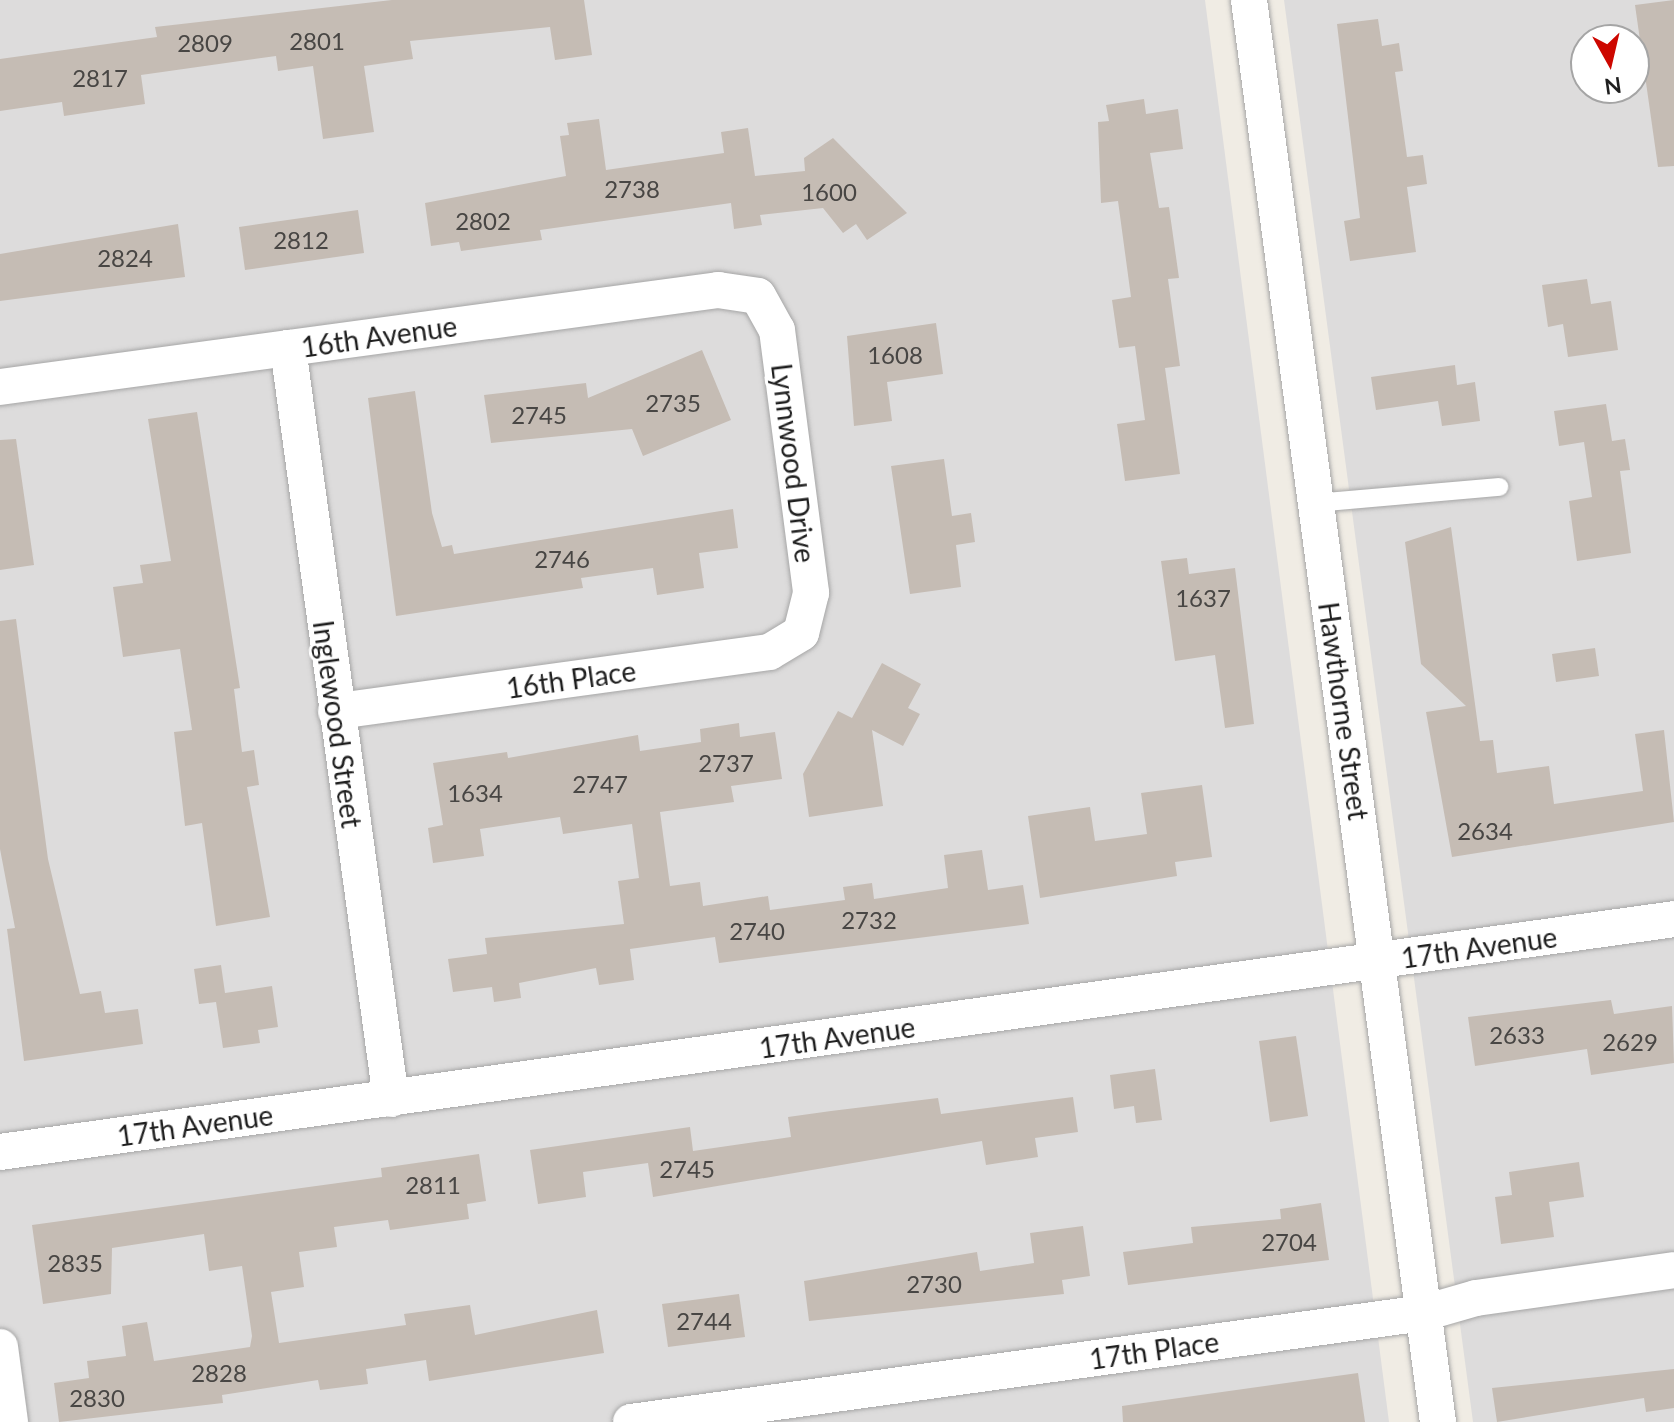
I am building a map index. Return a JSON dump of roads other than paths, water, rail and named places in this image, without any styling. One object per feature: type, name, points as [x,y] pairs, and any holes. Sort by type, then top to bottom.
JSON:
[{"type":"street","name":"Hawthorne Street","points":[[1249,0],[1438,1422]]},
{"type":"street","name":"16th Avenue","points":[[0,387],[718,290],[758,296]]},
{"type":"street","name":"Lynnwood Drive","points":[[758,296],[777,330],[811,593],[801,633]]},
{"type":"street","name":"Inglewood Street","points":[[288,348],[391,1099]]},
{"type":"street","name":"16th Place","points":[[336,711],[769,652],[801,633]]},
{"type":"street","name":"17th Avenue","points":[[0,1152],[1674,919]]},
{"type":"street","name":"17th Place","points":[[631,1422],[1424,1313],[1476,1298],[1674,1270]]},
{"type":"street","points":[[0,1347],[10,1422]]},
{"type":"lane","points":[[1315,503],[1499,487]]}]
